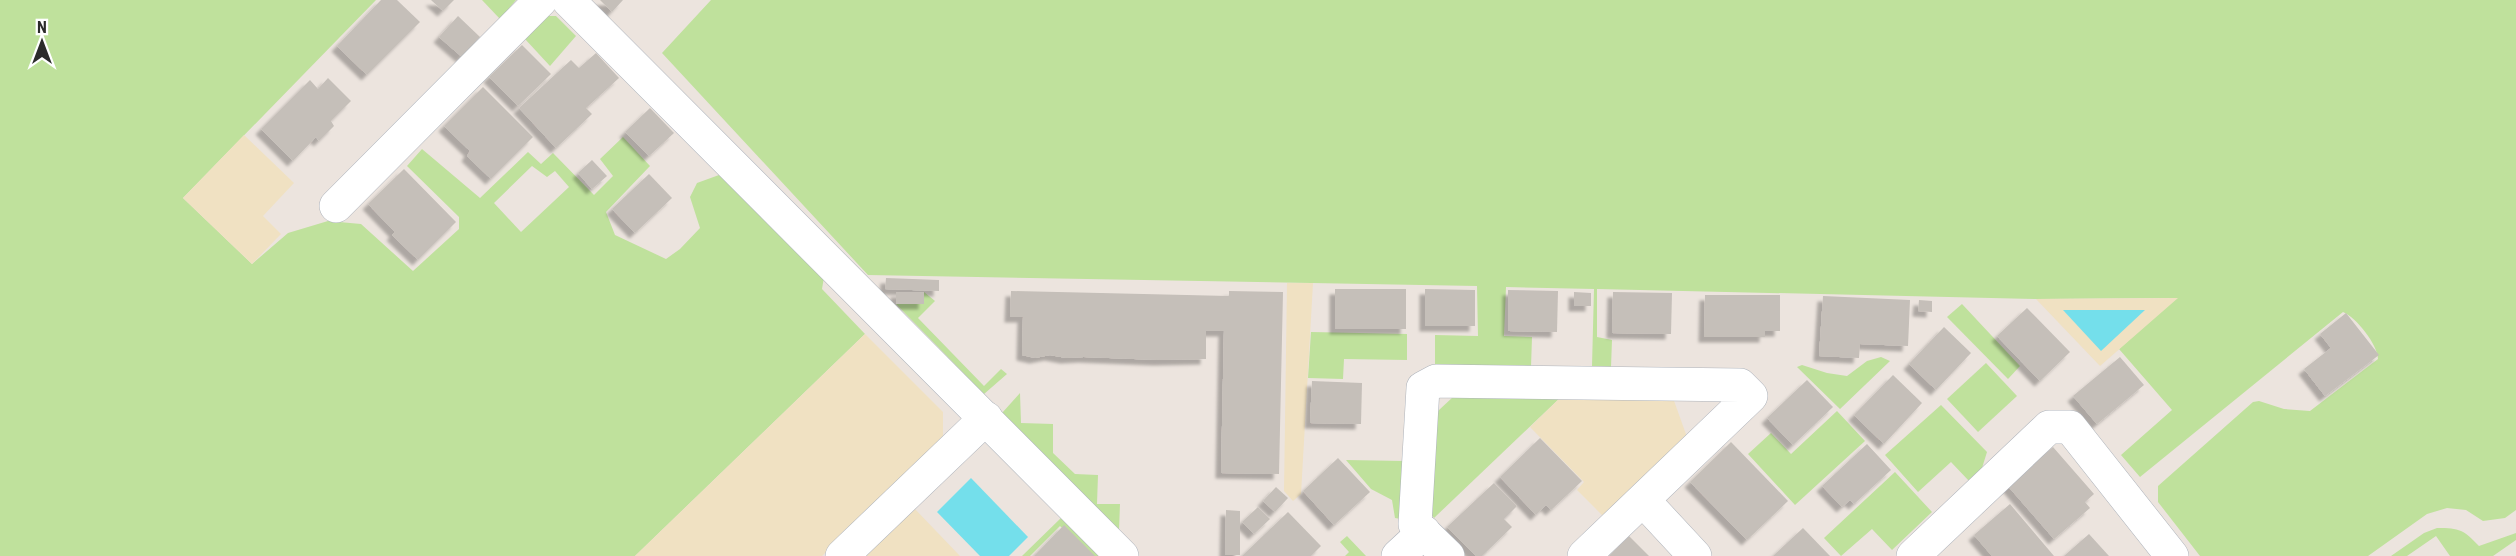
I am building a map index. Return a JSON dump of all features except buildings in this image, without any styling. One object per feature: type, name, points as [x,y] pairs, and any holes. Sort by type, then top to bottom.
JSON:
[{"type":"street","points":[[336,206],[541,0]]},
{"type":"street","points":[[568,0],[1122,556]]},
{"type":"street","points":[[1448,556],[1415,524],[1423,388],[1436,381],[1740,385],[1751,396],[1584,556]]},
{"type":"street","points":[[842,556],[986,418]]},
{"type":"street","points":[[1913,556],[2049,427],[2070,427],[2172,556]]},
{"type":"street","points":[[1643,500],[1695,556]]},
{"type":"street","points":[[1398,556],[1424,532]]},
{"type":"green space","points":[[0,0],[376,0],[183,198],[252,264],[288,233],[328,221],[361,224],[413,271],[459,229],[459,217],[407,166],[422,149],[480,198],[528,152],[541,164],[553,153],[594,195],[613,176],[600,159],[623,137],[650,166],[606,212],[615,235],[666,259],[680,249],[700,228],[690,197],[697,183],[719,175],[824,277],[822,289],[865,334],[635,556],[0,556]],"holes":[[[532,166],[547,177],[555,171],[569,187],[521,232],[494,203]]]},
{"type":"green space","points":[[482,0],[516,0],[500,19]]},
{"type":"green space","points":[[711,0],[2516,0],[2516,510],[2505,518],[2483,521],[2466,510],[2447,508],[2427,514],[2368,556],[2200,556],[2158,502],[2158,486],[2253,402],[2259,401],[2284,409],[2310,411],[2378,359],[2374,346],[2365,332],[2354,319],[2343,312],[2140,477],[2121,455],[2172,410],[2119,349],[2176,298],[2036,299],[1597,289],[1597,337],[1612,340],[1611,367],[1592,366],[1594,289],[1506,287],[1504,336],[1532,337],[1531,367],[1435,367],[1435,335],[1478,336],[1477,286],[868,275],[662,53]]},
{"type":"green space","points":[[545,16],[556,16],[576,36],[550,66],[525,39]]},
{"type":"green space","points":[[924,292],[935,301],[918,318],[984,386],[1001,369],[1007,374],[984,394],[896,304],[924,304]]},
{"type":"green space","points":[[1962,304],[2020,366],[2008,379],[1947,317]]},
{"type":"green space","points":[[1311,332],[1407,334],[1407,360],[1344,359],[1343,379],[1308,378]]},
{"type":"green space","points":[[1881,357],[1890,361],[1840,409],[1797,367],[1802,365],[1827,373],[1847,376],[1867,361]]},
{"type":"green space","points":[[1986,363],[2017,396],[1978,432],[1947,399]]},
{"type":"green space","points":[[1020,393],[1021,423],[1053,424],[1053,453],[1075,474],[1098,475],[1097,504],[1120,504],[1119,531],[1002,413]]},
{"type":"green space","points":[[1454,396],[1561,397],[1434,518],[1431,514],[1438,411]]},
{"type":"green space","points":[[1941,405],[1987,452],[1982,468],[1969,481],[1951,462],[1918,492],[1885,455]]},
{"type":"green space","points":[[1837,411],[1865,441],[1795,505],[1748,454],[1771,433],[1791,454]]},
{"type":"green space","points":[[1346,460],[1404,461],[1401,519],[1395,518],[1392,500],[1371,489]]},
{"type":"green space","points":[[1895,472],[1932,512],[1892,550],[1872,529],[1841,556],[1824,538]]},
{"type":"green space","points":[[1062,517],[1102,556],[1092,556],[1060,526],[1030,556],[1022,556]]},
{"type":"green space","points":[[2437,528],[2461,531],[2479,546],[2516,533],[2516,540],[2493,556],[2450,556],[2436,536],[2407,556],[2391,556],[2424,533]]},
{"type":"green space","points":[[1347,536],[1366,556],[1345,556],[1349,552],[1340,542]]},
{"type":"sand","points":[[244,135],[294,183],[263,216],[281,234],[252,264],[183,198]]},
{"type":"sand","points":[[1287,283],[1313,283],[1301,494],[1293,501],[1284,491]]},
{"type":"sand","points":[[2178,298],[2100,366],[2036,299]],"holes":[[[2144,310],[2101,350],[2064,311]]]},
{"type":"sand","points":[[865,334],[943,412],[943,441],[822,556],[635,556]]},
{"type":"sand","points":[[1561,397],[1673,398],[1687,437],[1610,513],[1602,515],[1577,490],[1584,482],[1530,427]]},
{"type":"sand","points":[[913,507],[960,556],[862,556]]},
{"type":"water","points":[[2063,310],[2145,310],[2101,351]]},
{"type":"water","points":[[971,478],[1028,537],[1009,556],[980,556],[937,512]]}]
